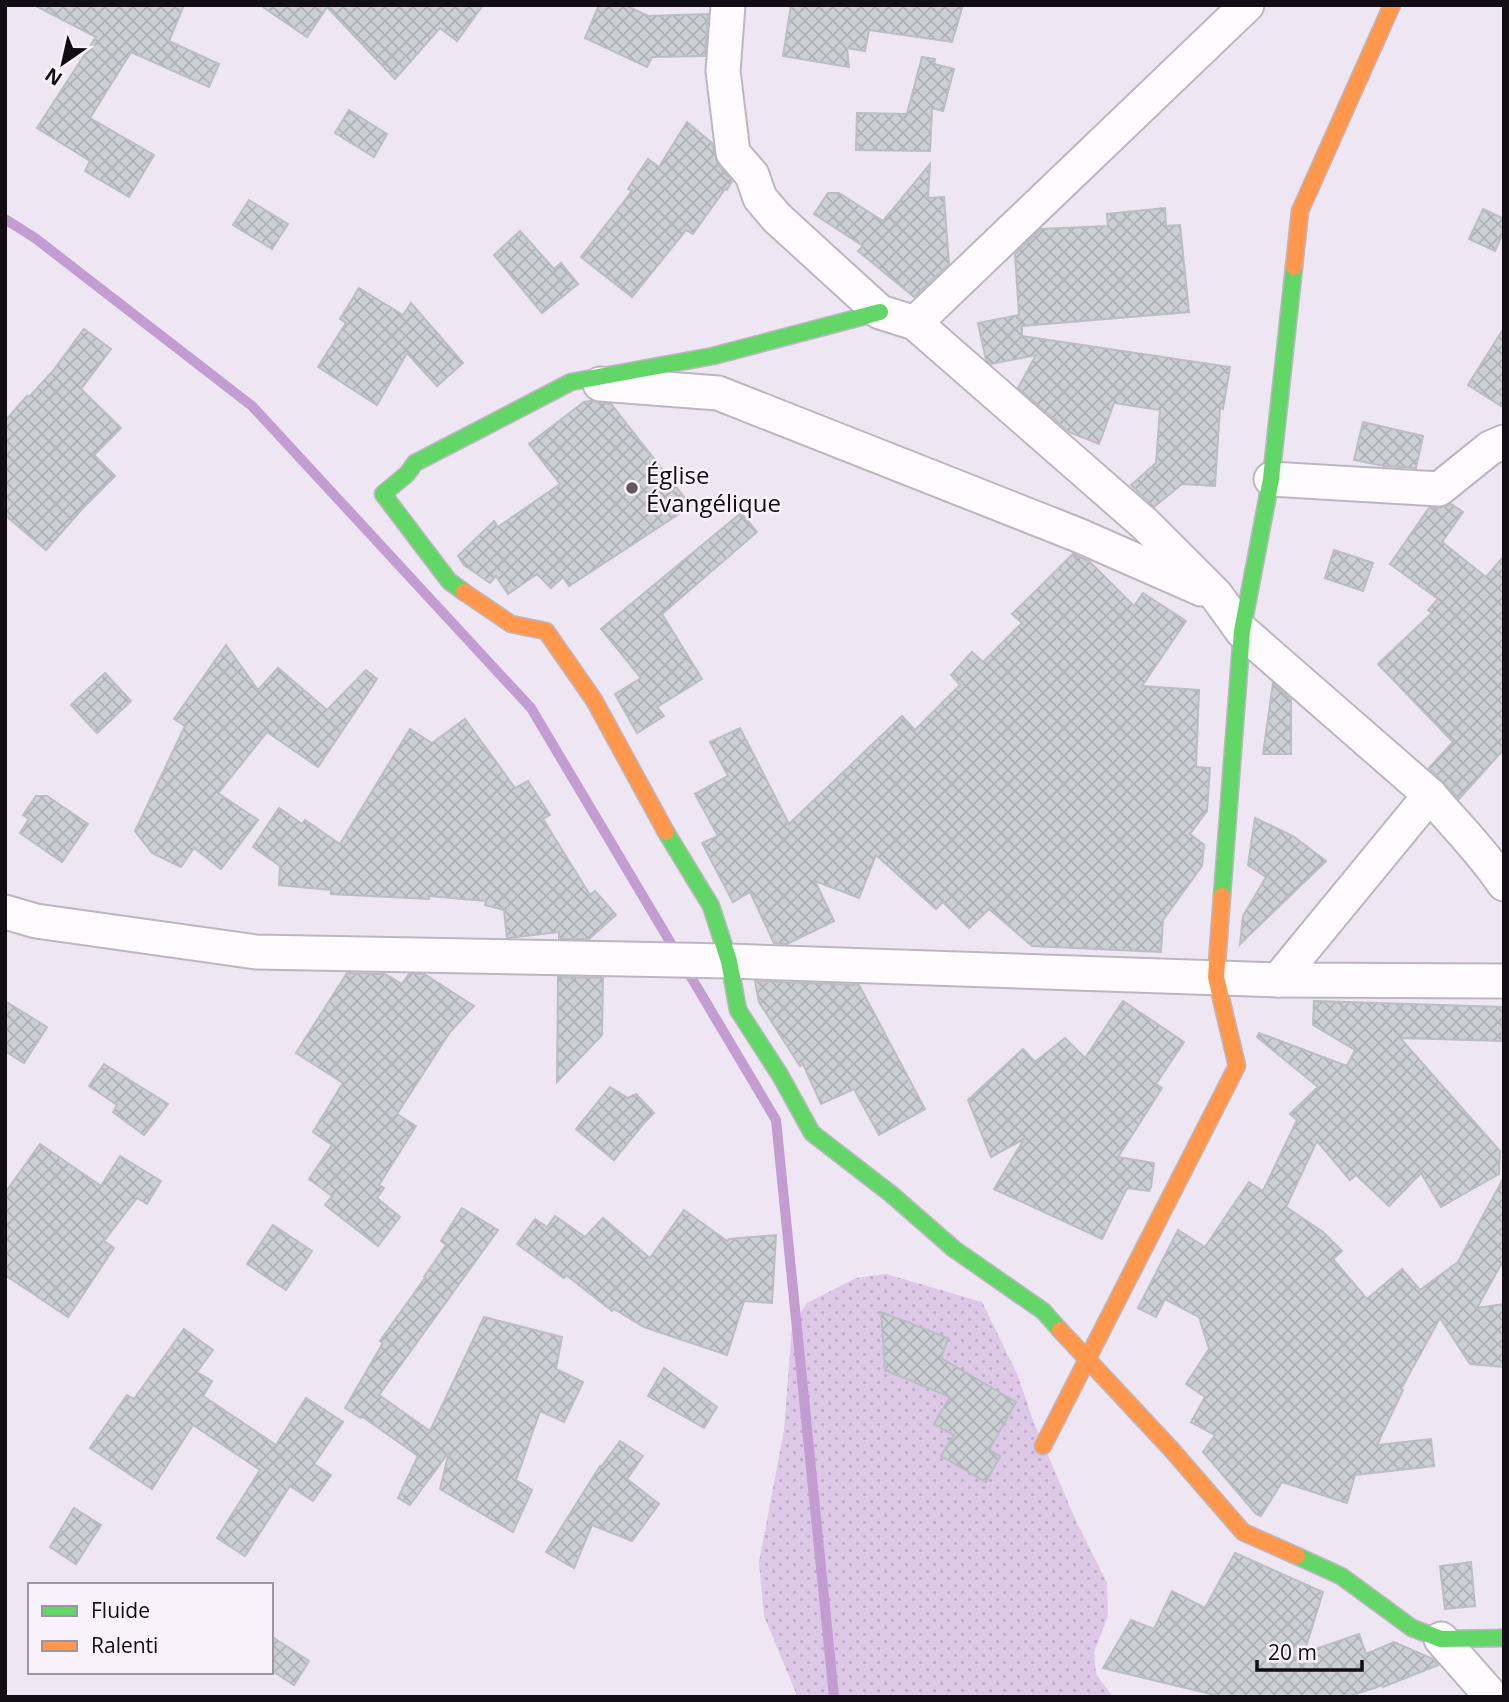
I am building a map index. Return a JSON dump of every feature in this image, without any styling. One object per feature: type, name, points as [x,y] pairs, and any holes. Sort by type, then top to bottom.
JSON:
[{"type":"street","points":[[728,5],[723,71],[733,153],[752,175],[760,198],[777,218],[880,312],[915,323],[1145,524],[1216,595],[1242,631],[1430,795],[1456,827],[1488,859],[1504,884]]},
{"type":"street","points":[[915,323],[1247,5]]},
{"type":"street","points":[[1043,1446],[1237,1066],[1216,977],[1242,631],[1271,479],[1300,211],[1392,5]]},
{"type":"street","points":[[880,312],[713,356],[571,382],[415,463],[407,474],[383,494],[449,581],[511,624],[546,631],[594,699],[659,821],[711,906],[729,961],[738,1010],[780,1075],[812,1133],[891,1194],[954,1250],[1043,1311],[1243,1532],[1340,1576],[1412,1628],[1441,1639],[1504,1638]]},
{"type":"street","points":[[571,382],[718,393],[1078,535],[1216,595]]},
{"type":"street","points":[[1271,479],[1438,489],[1490,448],[1504,442]]},
{"type":"street","points":[[1278,979],[1430,795]]},
{"type":"street","points":[[5,912],[36,921],[256,952],[729,961],[1278,979],[1504,981]]},
{"type":"street","points":[[1441,1639],[1492,1697]]},
{"type":"shaded area","points":[[886,1274],[982,1302],[1018,1376],[1033,1420],[1076,1521],[1107,1583],[1108,1616],[1094,1652],[1096,1674],[1113,1697],[796,1697],[764,1616],[759,1562],[784,1430],[792,1325],[807,1303],[856,1278]]},
{"type":"building","points":[[34,5],[184,5],[169,41],[219,64],[209,87],[131,52],[90,118],[154,155],[129,197],[85,171],[90,161],[37,128],[96,37]]},
{"type":"building","points":[[260,5],[483,5],[457,41],[440,28],[395,79],[327,7],[307,37]]},
{"type":"building","points":[[599,5],[625,5],[648,16],[708,14],[705,56],[652,57],[647,67],[585,38]]},
{"type":"building","points":[[791,5],[963,5],[952,42],[869,30],[865,51],[847,48],[849,67],[783,56]]},
{"type":"building","points":[[922,57],[935,59],[934,64],[954,69],[943,111],[932,108],[930,151],[856,150],[857,113],[907,114]]},
{"type":"building","points":[[349,110],[387,134],[374,157],[335,133]]},
{"type":"building","points":[[687,122],[712,143],[718,165],[732,181],[693,234],[686,230],[632,297],[581,257],[632,191],[628,189],[648,159],[659,167]]},
{"type":"building","points":[[930,164],[928,198],[944,197],[949,264],[914,297],[858,251],[863,246],[814,214],[828,193],[839,193],[883,221]]},
{"type":"building","points":[[249,200],[288,224],[272,249],[233,225]]},
{"type":"building","points":[[1165,208],[1166,226],[1180,225],[1189,312],[1022,326],[1022,336],[1230,367],[1223,409],[1220,408],[1215,486],[1182,484],[1154,507],[1131,485],[1156,463],[1160,410],[1114,403],[1099,444],[1069,432],[1018,388],[1036,355],[991,364],[986,360],[978,323],[1019,315],[1015,254],[1041,229],[1108,226],[1107,214]]},
{"type":"building","points":[[1483,209],[1504,219],[1504,231],[1495,251],[1469,239]]},
{"type":"building","points":[[520,231],[554,269],[561,263],[578,284],[542,313],[494,255]]},
{"type":"building","points":[[359,288],[403,315],[411,303],[463,363],[437,386],[407,353],[377,405],[318,367],[346,323],[340,319]]},
{"type":"building","points":[[1504,328],[1504,408],[1468,385]]},
{"type":"building","points":[[84,329],[111,349],[81,389],[121,428],[94,455],[115,476],[46,550],[5,515],[5,421],[52,372]]},
{"type":"building","points":[[584,402],[611,404],[691,506],[569,586],[563,577],[551,588],[537,574],[508,594],[496,576],[490,583],[464,565],[458,556],[494,521],[498,527],[560,484],[529,444]]},
{"type":"building","points":[[1363,422],[1423,436],[1416,468],[1384,466],[1354,460]]},
{"type":"building","points":[[1451,504],[1463,512],[1442,542],[1486,577],[1504,556],[1504,749],[1459,799],[1429,768],[1453,742],[1378,664],[1432,613],[1428,610],[1438,599],[1390,564],[1429,508]]},
{"type":"building","points":[[741,513],[757,532],[662,614],[702,679],[657,707],[664,716],[637,733],[615,694],[641,678],[601,629]]},
{"type":"building","points":[[1334,550],[1373,563],[1363,591],[1325,578]]},
{"type":"building","points":[[1073,554],[1089,561],[1134,606],[1143,593],[1186,621],[1142,686],[1199,690],[1196,767],[1210,768],[1207,811],[1190,834],[1204,845],[1202,866],[1163,920],[1161,952],[1032,946],[989,909],[969,928],[943,902],[936,909],[876,855],[859,898],[815,881],[834,921],[787,944],[774,943],[750,892],[733,902],[702,843],[718,836],[695,794],[728,776],[710,742],[740,728],[789,824],[902,716],[915,730],[960,685],[951,675],[972,652],[983,662],[1022,623],[1012,614]]},
{"type":"building","points":[[226,645],[258,690],[278,668],[327,710],[366,670],[377,679],[318,767],[267,732],[218,793],[258,820],[221,869],[194,848],[181,867],[152,853],[135,831],[185,726],[174,719]]},
{"type":"building","points":[[105,673],[131,701],[97,733],[71,705]]},
{"type":"building","points":[[1273,683],[1291,700],[1291,754],[1263,754]]},
{"type":"building","points":[[465,719],[515,788],[528,781],[550,815],[543,819],[590,895],[595,891],[616,915],[589,939],[559,939],[559,932],[507,938],[504,910],[485,905],[486,901],[429,896],[429,899],[331,894],[331,890],[279,885],[280,866],[253,847],[279,808],[302,824],[305,820],[340,844],[410,729],[432,743]]},
{"type":"building","points":[[36,796],[47,796],[88,824],[62,862],[20,833],[29,819],[23,815]]},
{"type":"building","points":[[1255,818],[1293,836],[1326,861],[1240,944],[1243,916],[1266,877],[1248,865]]},
{"type":"building","points":[[347,973],[385,974],[402,984],[409,974],[424,974],[474,1006],[450,1032],[397,1114],[416,1126],[379,1185],[384,1188],[377,1198],[400,1217],[378,1246],[325,1205],[332,1196],[309,1179],[332,1145],[313,1132],[343,1083],[296,1053]]},
{"type":"building","points":[[558,977],[603,978],[602,1035],[557,1082]]},
{"type":"building","points":[[755,981],[859,985],[925,1109],[879,1135],[854,1089],[821,1104],[803,1064],[800,1066],[759,1002]]},
{"type":"building","points":[[5,1001],[47,1027],[24,1063],[5,1051]]},
{"type":"building","points":[[1123,1001],[1184,1042],[1156,1084],[1162,1088],[1118,1157],[1154,1163],[1151,1187],[1149,1191],[1127,1188],[1102,1239],[994,1189],[1024,1139],[991,1157],[968,1100],[1023,1049],[1035,1062],[1065,1038],[1085,1058]]},
{"type":"building","points":[[1314,1001],[1503,1007],[1502,1041],[1400,1038],[1500,1151],[1499,1174],[1441,1207],[1421,1173],[1389,1206],[1356,1175],[1350,1180],[1317,1141],[1286,1207],[1323,1232],[1342,1251],[1333,1259],[1367,1299],[1402,1269],[1420,1290],[1458,1262],[1504,1177],[1504,1259],[1477,1308],[1504,1304],[1504,1367],[1470,1364],[1440,1318],[1401,1389],[1403,1390],[1377,1445],[1431,1439],[1434,1466],[1355,1475],[1347,1503],[1282,1482],[1261,1516],[1256,1514],[1203,1452],[1215,1435],[1191,1422],[1205,1397],[1186,1384],[1209,1349],[1199,1317],[1165,1299],[1156,1317],[1138,1308],[1178,1230],[1205,1247],[1249,1182],[1263,1191],[1297,1120],[1290,1114],[1318,1087],[1257,1037],[1259,1033],[1347,1066],[1355,1050],[1313,1025]]},
{"type":"building","points":[[104,1064],[168,1104],[144,1135],[113,1112],[117,1105],[89,1086]]},
{"type":"building","points":[[610,1087],[628,1098],[636,1094],[654,1113],[614,1160],[576,1129]]},
{"type":"building","points":[[40,1144],[101,1186],[120,1156],[161,1181],[147,1204],[137,1198],[104,1241],[114,1248],[68,1317],[5,1275],[5,1193]]},
{"type":"building","points":[[462,1208],[498,1230],[379,1395],[430,1431],[484,1317],[562,1337],[556,1369],[583,1382],[564,1422],[540,1411],[516,1480],[532,1490],[513,1532],[440,1489],[449,1452],[410,1505],[398,1498],[418,1456],[363,1417],[345,1408],[383,1343],[380,1341],[446,1245],[441,1241]]},
{"type":"building","points":[[684,1210],[727,1241],[776,1235],[772,1303],[744,1301],[727,1355],[644,1327],[614,1309],[612,1311],[566,1275],[564,1278],[517,1244],[535,1219],[547,1227],[555,1216],[585,1237],[603,1218],[650,1258]]},
{"type":"building","points":[[273,1225],[312,1251],[286,1290],[247,1264]]},
{"type":"building","points":[[881,1312],[948,1338],[941,1358],[1016,1402],[989,1450],[1000,1456],[986,1482],[941,1456],[954,1435],[934,1424],[950,1397],[885,1370]]},
{"type":"building","points":[[184,1329],[213,1350],[197,1372],[212,1381],[203,1396],[276,1445],[306,1398],[343,1422],[314,1464],[331,1475],[313,1501],[290,1486],[245,1556],[217,1538],[260,1470],[193,1425],[152,1489],[90,1448],[127,1395],[134,1399]]},
{"type":"building","points":[[664,1368],[717,1407],[704,1428],[648,1396]]},
{"type":"building","points":[[620,1441],[643,1456],[627,1479],[659,1504],[632,1541],[592,1525],[574,1568],[546,1552],[600,1466]]},
{"type":"building","points":[[74,1508],[101,1525],[76,1564],[50,1547]]},
{"type":"building","points":[[1235,1553],[1323,1592],[1304,1653],[1359,1634],[1366,1654],[1394,1642],[1433,1659],[1438,1665],[1383,1687],[1347,1697],[1223,1697],[1103,1668],[1131,1620],[1154,1629],[1172,1591],[1205,1608]]},
{"type":"building","points":[[1471,1562],[1475,1606],[1445,1609],[1440,1566]]},
{"type":"building","points":[[273,1637],[309,1661],[294,1685],[273,1671]]},
{"type":"waterway","points":[[5,219],[35,238],[252,406],[531,708],[776,1120],[834,1697]]},
{"type":"traffic: fast","points":[[1222,896],[1242,631],[1271,479],[1294,267]]},
{"type":"traffic: fast","points":[[464,592],[449,581],[383,494],[407,474],[415,463],[571,382],[713,356],[880,312]]},
{"type":"traffic: fast","points":[[666,832],[711,906],[729,961],[738,1010],[780,1075],[812,1133],[891,1194],[954,1249],[1043,1311],[1060,1330]]},
{"type":"traffic: fast","points":[[1297,1556],[1341,1576],[1412,1628],[1441,1639],[1504,1638]]},
{"type":"traffic: slow","points":[[1294,267],[1300,211],[1392,5]]},
{"type":"traffic: slow","points":[[464,592],[511,624],[546,631],[594,700],[666,832]]},
{"type":"traffic: slow","points":[[1043,1446],[1237,1066],[1216,977],[1222,896]]},
{"type":"traffic: slow","points":[[1060,1330],[1171,1449],[1243,1532],[1297,1556]]},
{"type":"place","name":"Église Évangélique","points":[[632,488]]}]
